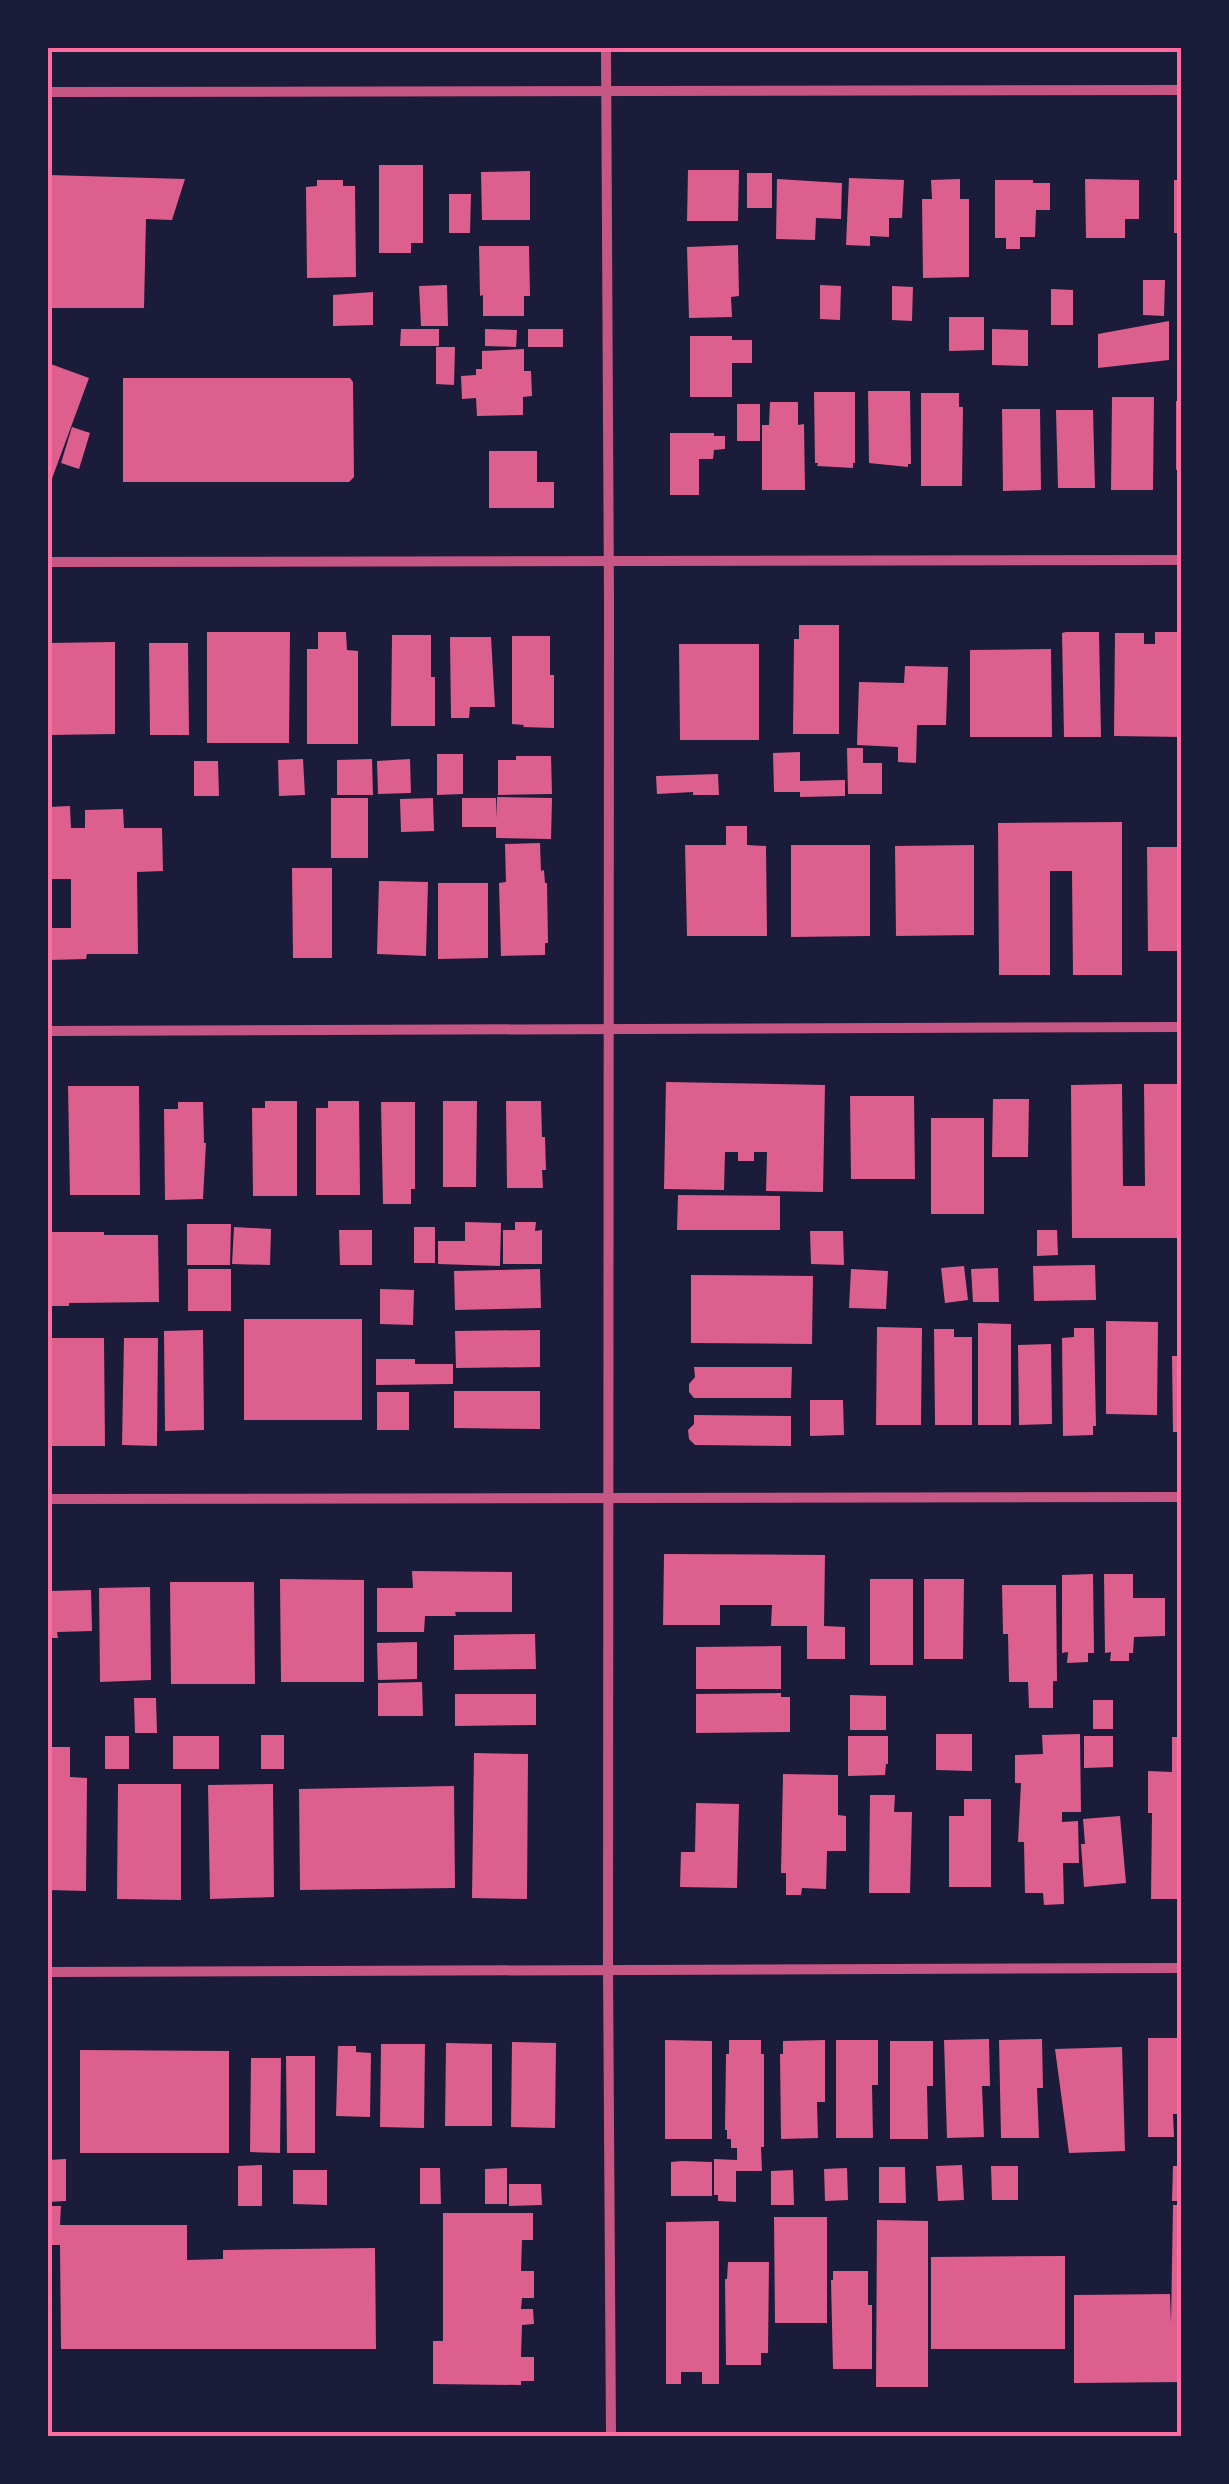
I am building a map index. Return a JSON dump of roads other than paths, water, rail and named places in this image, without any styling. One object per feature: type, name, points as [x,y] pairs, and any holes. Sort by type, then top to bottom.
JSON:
[{"type":"street","points":[[606,48],[611,2436]]},
{"type":"street","points":[[48,92],[1182,90]]},
{"type":"street","points":[[48,562],[1182,560]]},
{"type":"street","points":[[48,1031],[1182,1027]]},
{"type":"street","points":[[48,1500],[1182,1497]]},
{"type":"street","points":[[48,1972],[1182,1968]]}]
